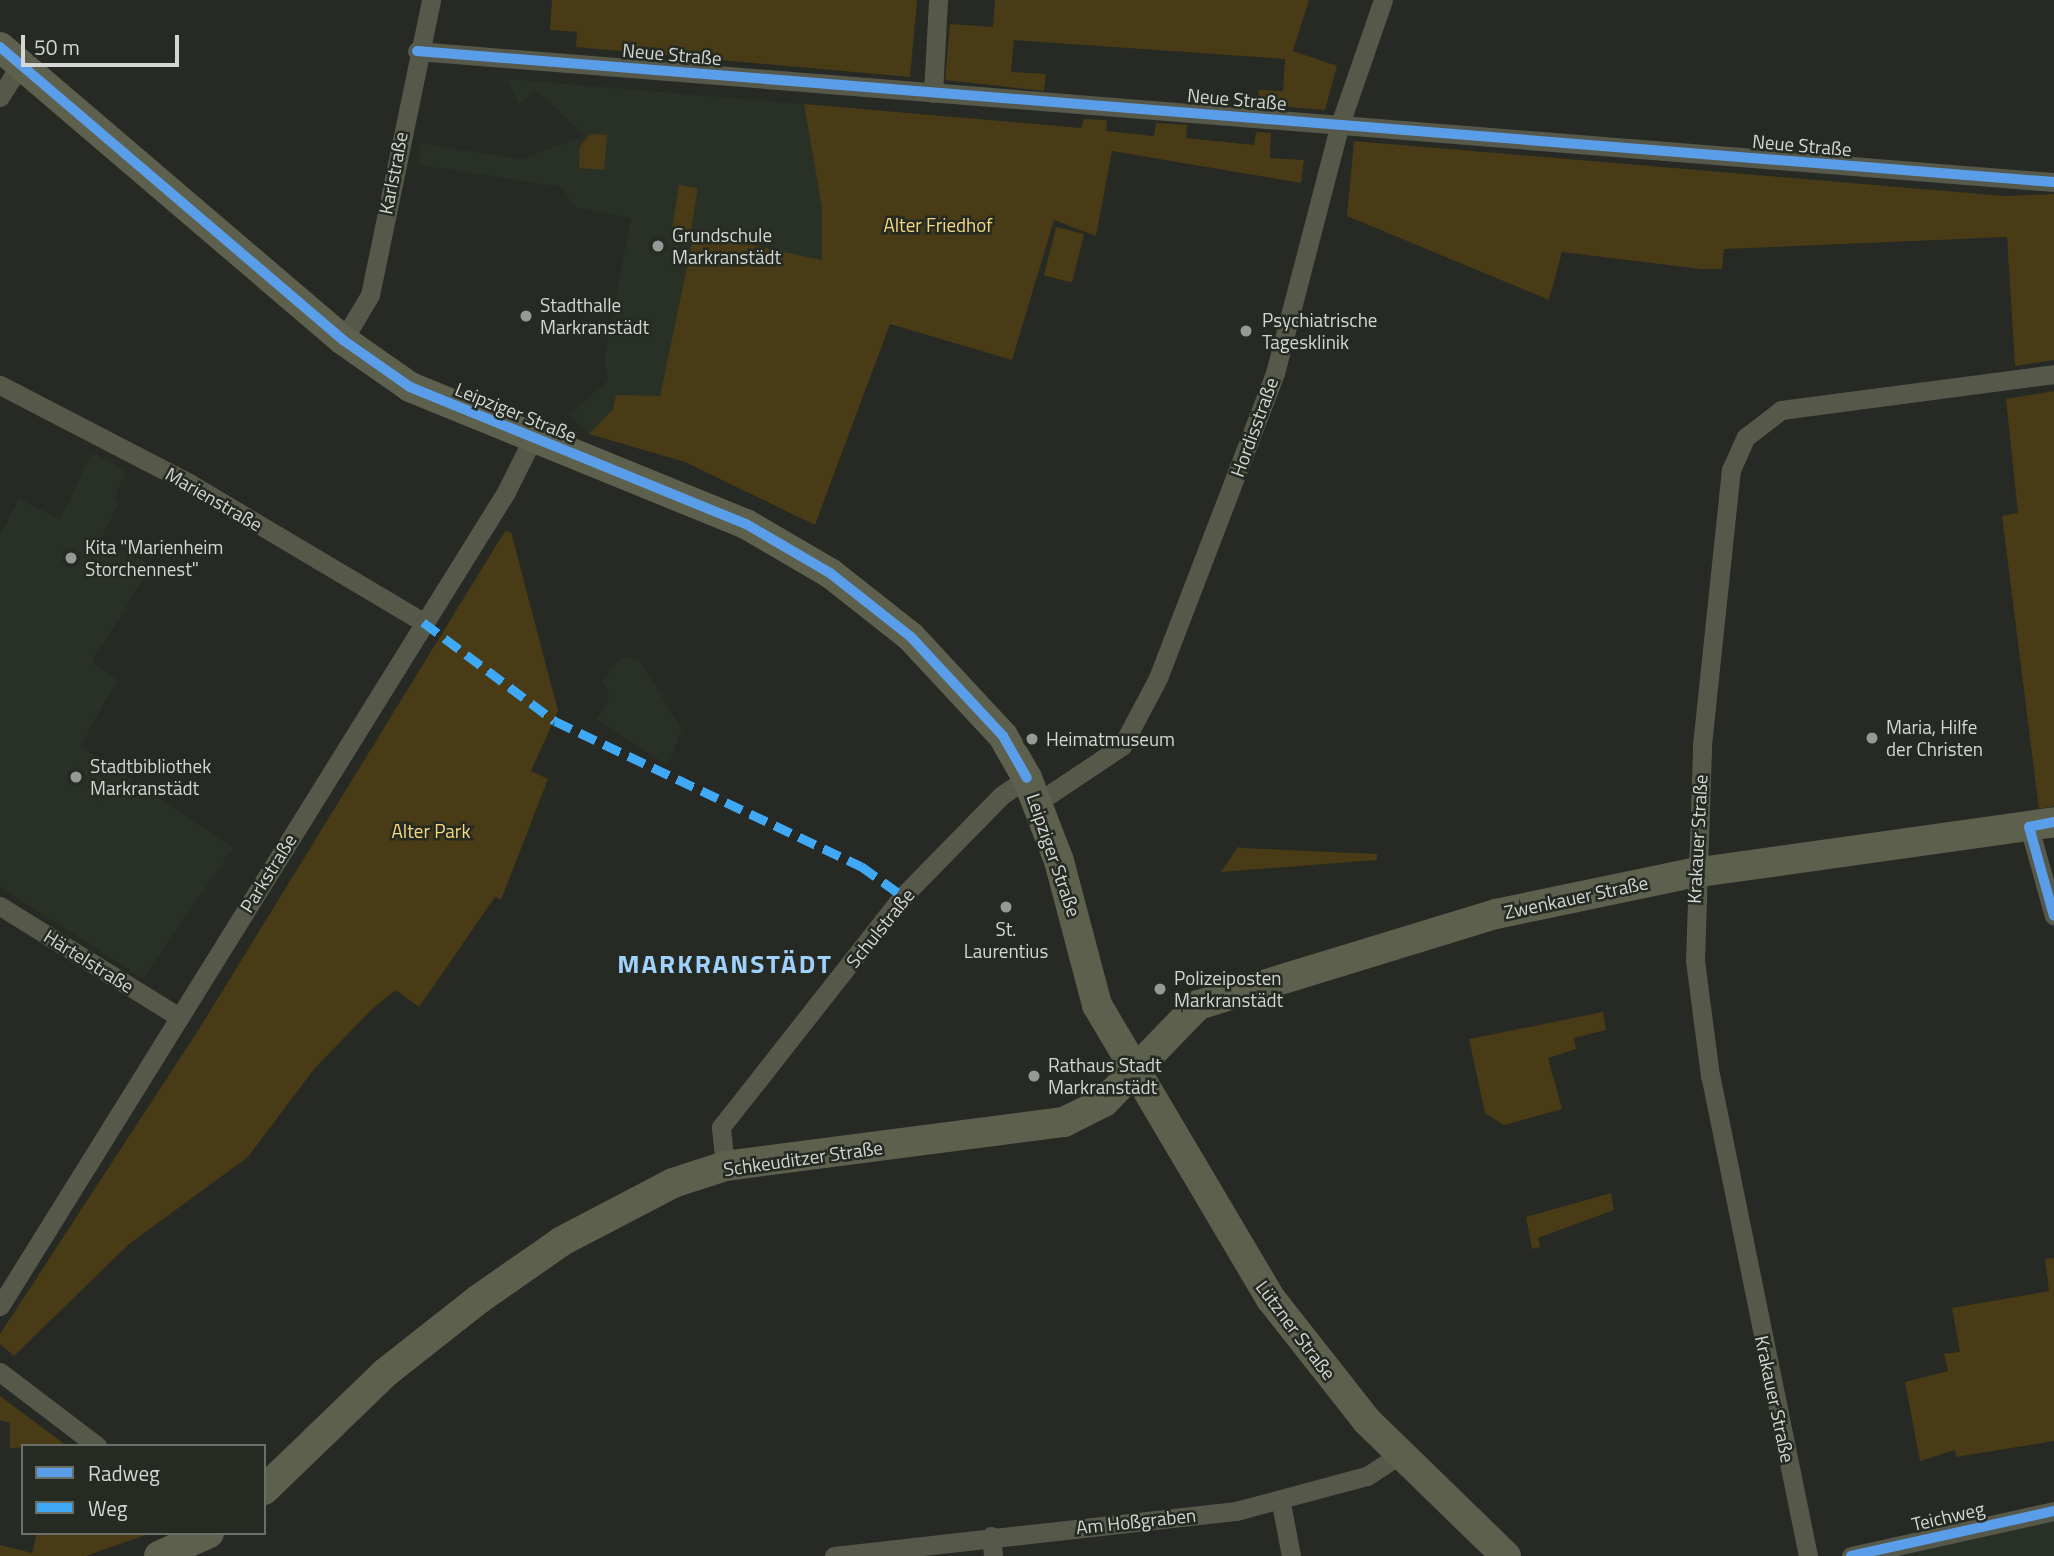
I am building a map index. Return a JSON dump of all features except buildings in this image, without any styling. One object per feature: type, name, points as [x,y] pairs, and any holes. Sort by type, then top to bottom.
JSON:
[{"type":"main road","name":"Leipziger Straße","points":[[10,56],[343,340],[410,387],[747,524],[830,573],[911,637],[1003,736],[1033,790],[1097,1005],[1132,1068]]},
{"type":"main road","name":"Zwenkauer Straße","points":[[1132,1068],[1176,1021],[1230,992],[1496,914],[1693,873],[2041,824]]},
{"type":"main road","name":"Schkeuditzer Straße","points":[[266,1488],[385,1373],[479,1299],[562,1241],[673,1183],[725,1167],[1064,1122],[1104,1102],[1132,1068]]},
{"type":"main road","name":"Lützner Straße","points":[[1132,1068],[1271,1299],[1399,1455],[1506,1556]]},
{"type":"main road","points":[[159,1556],[201,1536]]},
{"type":"street","name":"Karlstraße","points":[[343,340],[370,295],[416,51],[431,0]]},
{"type":"street","points":[[933,93],[938,0]]},
{"type":"street","name":"Hordisstraße","points":[[1033,790],[1122,746],[1158,678],[1283,348],[1339,127],[1383,0]]},
{"type":"street","name":"Neue Straße","points":[[416,51],[1339,127],[2054,182]]},
{"type":"street","points":[[0,97],[10,56]]},
{"type":"street","name":"Krakauer Straße","points":[[1808,1556],[1710,1076],[1696,970],[1693,873],[1724,528],[1739,449],[1761,420],[1781,410],[2054,374]]},
{"type":"street","name":"Marienstraße","points":[[0,386],[189,483],[423,622]]},
{"type":"street","name":"Parkstraße","points":[[0,1306],[423,622],[533,438]]},
{"type":"street","name":"Schulstraße","points":[[725,1167],[721,1126],[904,896],[1002,795],[1033,790]]},
{"type":"street","points":[[2041,824],[2054,916]]},
{"type":"street","name":"Härtelstraße","points":[[0,905],[179,1017]]},
{"type":"street","points":[[0,1372],[94,1444]]},
{"type":"street","name":"Am Hoßgraben","points":[[834,1556],[992,1546],[1281,1503],[1367,1476],[1399,1455]]},
{"type":"street","points":[[1281,1503],[1291,1556]]},
{"type":"street","name":"Teichweg","points":[[1851,1556],[2054,1511]]},
{"type":"shaded area","name":"Grundschule Markranstädt","points":[[507,79],[804,104],[822,209],[822,260],[694,233],[660,397],[613,409],[589,434],[569,415],[608,380],[604,360],[631,218],[576,208],[561,187],[420,165],[420,143],[520,159],[585,136],[536,90],[519,104]]},
{"type":"shaded area","points":[[92,453],[126,470],[114,500],[119,503],[100,540],[152,565],[92,662],[118,679],[80,746],[233,847],[144,979],[0,887],[0,535],[19,498],[60,520]]},
{"type":"shaded area","points":[[622,657],[639,660],[682,729],[668,765],[596,720],[610,696],[602,681]]},
{"type":"shaded area","points":[[2054,1519],[2054,1556],[1887,1556]]},
{"type":"green space","points":[[552,0],[917,0],[910,77],[576,47],[577,32],[550,30]]},
{"type":"green space","points":[[995,0],[1309,0],[1293,51],[1337,66],[1325,110],[1257,104],[1259,90],[1283,91],[1285,59],[1014,40],[1011,72],[1046,74],[1044,91],[945,80],[950,24],[993,27]]},
{"type":"green space","name":"Alter Friedhof","points":[[804,104],[1081,128],[1084,119],[1107,120],[1106,131],[1154,136],[1156,123],[1187,125],[1186,138],[1254,145],[1256,132],[1271,133],[1270,158],[1304,160],[1301,183],[1112,151],[1096,236],[1054,220],[1012,360],[890,324],[815,525],[685,462],[589,434],[613,409],[616,395],[660,396],[694,233],[822,260],[822,209]]},
{"type":"green space","points":[[590,134],[607,135],[604,170],[579,168],[580,146]]},
{"type":"green space","points":[[1354,141],[2005,196],[2054,194],[2054,360],[2015,366],[2007,237],[1724,249],[1722,269],[1701,269],[1562,252],[1549,300],[1347,216]]},
{"type":"green space","points":[[679,185],[698,188],[689,244],[670,241]]},
{"type":"green space","points":[[1056,227],[1084,234],[1072,283],[1044,276]]},
{"type":"green space","points":[[2054,391],[2054,806],[2039,809],[2002,516],[2018,513],[2006,399]]},
{"type":"green space","name":"Alter Park","points":[[505,531],[511,532],[558,711],[531,771],[548,779],[501,900],[495,897],[419,1007],[396,990],[372,1009],[315,1068],[248,1157],[129,1244],[14,1356],[0,1344],[0,1334],[199,1029]]},
{"type":"green space","points":[[1238,847],[1377,854],[1377,860],[1221,872]]},
{"type":"green space","points":[[1603,1012],[1606,1030],[1574,1038],[1576,1049],[1548,1058],[1562,1109],[1504,1125],[1485,1113],[1469,1039]]},
{"type":"green space","points":[[1611,1193],[1614,1210],[1538,1238],[1540,1247],[1532,1249],[1526,1217]]},
{"type":"green space","points":[[2054,1258],[2054,1441],[1956,1457],[1955,1450],[1920,1461],[1905,1382],[1948,1371],[1944,1354],[1960,1352],[1952,1308],[2049,1291],[2045,1259]]},
{"type":"green space","points":[[0,1396],[64,1444],[21,1444],[21,1448],[10,1448],[10,1423],[0,1420]]},
{"type":"green space","points":[[36,1535],[145,1535],[86,1556],[0,1556],[0,1545],[32,1553]]},
{"type":"marked path","points":[[423,622],[555,721],[861,866],[911,902]]},
{"type":"cycle path","points":[[0,47],[343,340],[410,387],[746,524],[830,573],[911,637],[1003,736],[1027,778]]},
{"type":"cycle path","points":[[417,51],[2054,182]]},
{"type":"cycle path","points":[[2054,822],[2029,827],[2054,916]]},
{"type":"cycle path","points":[[1851,1556],[2054,1511]]},
{"type":"place","name":"Grundschule Markranstädt","points":[[658,246]]},
{"type":"place","name":"Stadthalle Markranstädt","points":[[526,316]]},
{"type":"place","name":"Psychiatrische Tagesklinik","points":[[1246,331]]},
{"type":"place","name":"Kita \"Marienheim Storchennest\"","points":[[71,558]]},
{"type":"place","name":"Maria, Hilfe der Christen","points":[[1872,738]]},
{"type":"place","name":"Heimatmuseum","points":[[1032,739]]},
{"type":"place","name":"Stadtbibliothek Markranstädt","points":[[76,777]]},
{"type":"place","name":"St. Laurentius","points":[[1006,907]]},
{"type":"place","name":"Polizeiposten Markranstädt","points":[[1160,989]]},
{"type":"place","name":"Rathaus Stadt Markranstädt","points":[[1034,1076]]},
{"type":"district","name":"MARKRANSTÄDT","points":[[725,964]]}]
